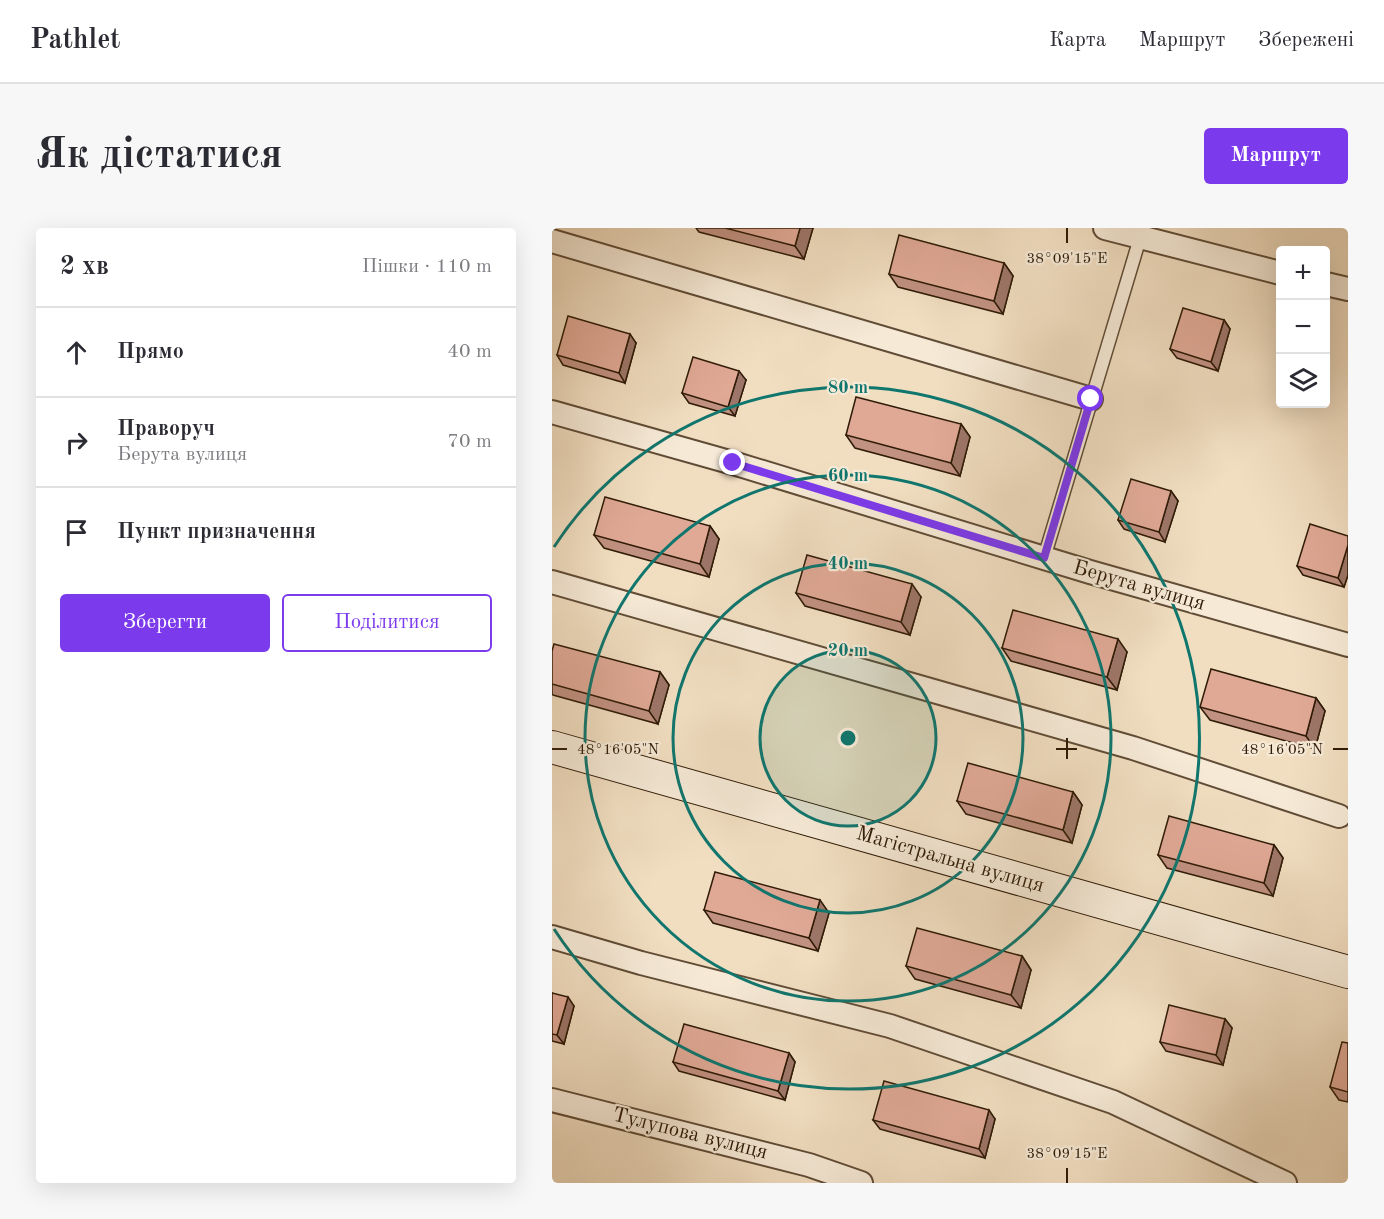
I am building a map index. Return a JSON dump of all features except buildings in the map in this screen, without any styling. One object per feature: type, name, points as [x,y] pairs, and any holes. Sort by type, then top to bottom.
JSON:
[{"type":"main road","name":"Магістральна вулиця","points":[[552,747],[1348,972]]},
{"type":"street","points":[[1105,228],[1276,272]]},
{"type":"street","points":[[552,241],[1091,399]]},
{"type":"street","points":[[1330,285],[1348,289]]},
{"type":"street","name":"Берута вулиця","points":[[552,412],[733,463],[1044,558],[1348,645]]},
{"type":"street","points":[[552,582],[1133,748],[1339,816]]},
{"type":"street","points":[[552,937],[641,963],[890,1026],[1113,1102],[1285,1183]]},
{"type":"street","name":"Тулупова вулиця","points":[[552,1100],[809,1165],[861,1183]]},
{"type":"lane","points":[[1044,558],[1140,238]]},
{"type":"route","points":[[733,463],[1044,558],[1091,399]]}]
